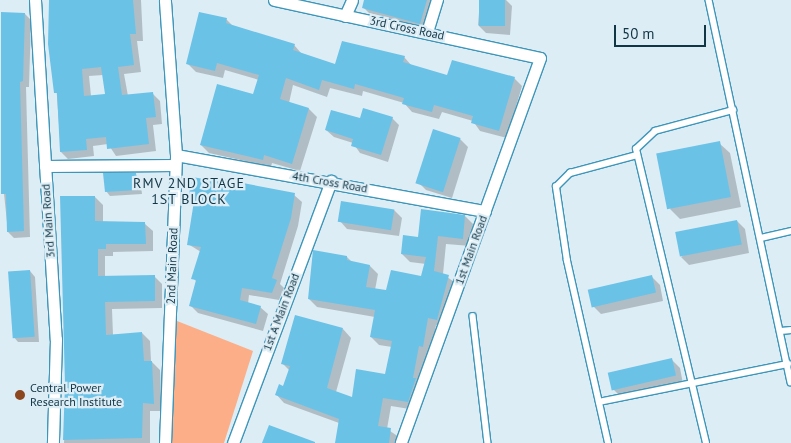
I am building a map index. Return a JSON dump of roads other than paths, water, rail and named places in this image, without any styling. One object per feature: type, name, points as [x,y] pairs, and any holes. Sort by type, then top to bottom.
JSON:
[{"type":"street","name":"3rd Main Road","points":[[34,0],[56,339],[54,443]]},
{"type":"street","name":"2nd Main Road","points":[[165,0],[175,160],[165,443]]},
{"type":"street","name":"3rd Cross Road","points":[[274,0],[540,58]]},
{"type":"street","points":[[346,16],[352,0]]},
{"type":"street","points":[[427,32],[437,0]]},
{"type":"street","name":"1st Main Road","points":[[401,443],[540,58]]},
{"type":"street","name":"4th Cross Road","points":[[45,166],[175,160],[331,182],[485,211]]},
{"type":"street","name":"1st A Main Road","points":[[234,443],[331,182]]},
{"type":"lane","points":[[708,0],[791,382]]},
{"type":"lane","points":[[706,443],[636,149],[655,131],[733,110]]},
{"type":"lane","points":[[608,443],[567,261],[556,187],[570,173],[637,154]]},
{"type":"lane","points":[[761,238],[791,231]]},
{"type":"lane","points":[[473,316],[488,443]]},
{"type":"lane","points":[[781,331],[791,330]]},
{"type":"lane","points":[[599,402],[692,386],[788,364]]},
{"type":"place","name":"Central Power Research Institute","points":[[20,395]]},
{"type":"district","name":"RMV 2ND STAGE 1ST BLOCK","points":[[189,192]]}]
